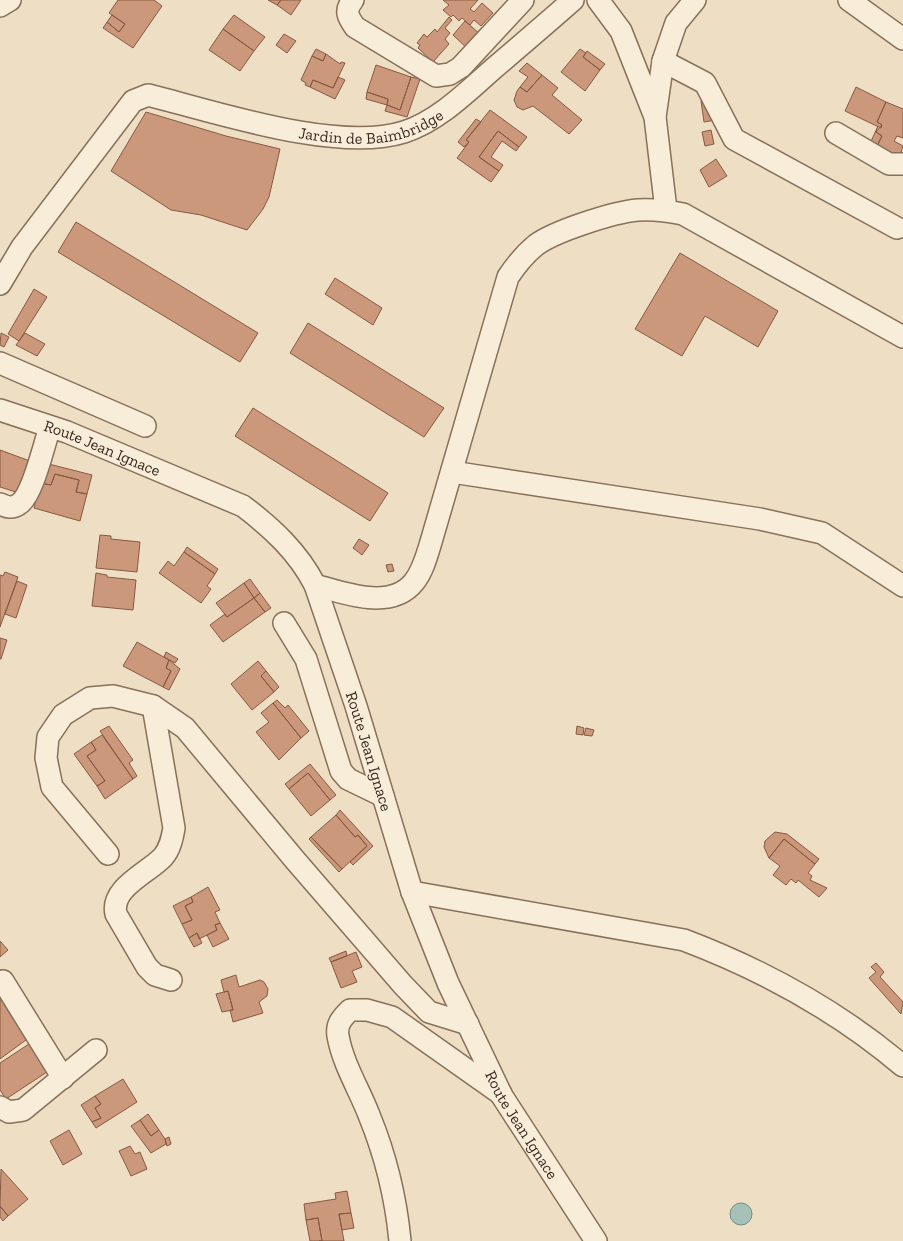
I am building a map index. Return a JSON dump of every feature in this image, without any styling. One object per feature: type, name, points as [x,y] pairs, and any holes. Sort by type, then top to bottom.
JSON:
[{"type":"street","points":[[0,6],[10,0]]},
{"type":"street","points":[[353,0],[347,7],[347,15],[355,28],[436,76],[450,74],[461,67],[523,0]]},
{"type":"street","name":"Jardin de Baimbridge","points":[[7,258],[133,101],[148,95],[309,133],[353,137],[395,134],[428,120],[456,102],[573,0]]},
{"type":"street","points":[[598,0],[621,31],[655,117],[666,210]]},
{"type":"street","points":[[655,117],[663,61],[676,23],[695,0]]},
{"type":"street","points":[[849,0],[903,39]]},
{"type":"street","points":[[663,61],[705,83],[734,139],[897,228]]},
{"type":"street","points":[[836,132],[889,164],[903,164]]},
{"type":"street","points":[[315,585],[360,597],[385,597],[401,593],[414,582],[422,566],[452,472],[508,277],[520,260],[536,245],[570,229],[636,210],[666,210],[684,214],[903,337]]},
{"type":"street","points":[[0,284],[7,258]]},
{"type":"street","points":[[0,363],[145,426]]},
{"type":"street","name":"Route Jean Ignace","points":[[0,410],[50,427],[174,476],[243,506],[267,525],[291,549],[315,585],[412,892],[448,983],[502,1096],[596,1241]]},
{"type":"street","points":[[0,504],[11,508],[18,505],[28,494],[50,427]]},
{"type":"street","points":[[452,472],[760,519],[822,533],[903,586]]},
{"type":"street","points":[[284,623],[306,658],[340,771],[348,779],[383,796]]},
{"type":"street","points":[[108,854],[52,788],[46,758],[48,737],[63,716],[90,698],[113,696],[153,706],[185,728],[402,985],[429,1012],[468,1024]]},
{"type":"street","points":[[153,706],[174,828],[172,842],[164,856],[118,895],[114,905],[116,914],[147,967],[155,975],[171,980]]},
{"type":"street","points":[[412,892],[684,940],[722,954],[780,982],[870,1038],[903,1066]]},
{"type":"street","points":[[3,981],[63,1078]]},
{"type":"street","points":[[400,1241],[397,1208],[370,1116],[347,1064],[338,1035],[339,1020],[350,1010],[367,1010],[392,1017],[502,1096]]},
{"type":"street","points":[[0,1107],[9,1112],[23,1110],[96,1050]]},
{"type":"water","points":[[741,1203],[749,1206],[752,1214],[749,1222],[741,1225],[733,1222],[730,1214],[733,1206]]},
{"type":"building","points":[[118,0],[154,0],[162,6],[133,48],[103,28],[107,22],[119,32],[125,24],[109,13]]},
{"type":"building","points":[[268,0],[281,0],[277,5]]},
{"type":"building","points":[[281,0],[301,0],[291,15],[277,5]]},
{"type":"building","points":[[443,0],[478,0],[470,9],[474,12],[482,3],[493,13],[481,26],[474,20],[470,25],[462,18],[459,21],[453,15],[451,17],[443,10],[449,5]]},
{"type":"building","points":[[112,15],[125,24],[119,32],[107,22]]},
{"type":"building","points":[[234,15],[265,37],[254,51],[223,29]]},
{"type":"building","points":[[449,17],[452,20],[445,28],[450,33],[445,39],[449,44],[433,62],[418,48],[420,45],[417,43],[424,34],[427,37],[435,29],[437,32]]},
{"type":"building","points":[[465,21],[481,35],[469,50],[453,35]]},
{"type":"building","points":[[223,29],[254,51],[240,71],[209,50]]},
{"type":"building","points":[[284,34],[296,41],[287,53],[276,45]]},
{"type":"building","points":[[316,49],[326,54],[323,61],[312,56]]},
{"type":"building","points":[[580,49],[586,53],[583,57],[600,70],[585,91],[561,72]]},
{"type":"building","points":[[587,51],[605,64],[600,70],[583,57]]},
{"type":"building","points":[[326,54],[340,64],[341,62],[345,63],[333,88],[313,80],[310,87],[305,85],[306,83],[301,80],[312,56],[323,61]]},
{"type":"building","points":[[527,63],[542,75],[527,92],[520,87],[528,77],[519,71]]},
{"type":"building","points":[[376,65],[411,77],[400,110],[387,105],[388,99],[367,92]]},
{"type":"building","points":[[542,75],[558,88],[552,95],[582,120],[569,134],[533,106],[523,110],[517,107],[514,100],[520,87],[527,92]]},
{"type":"building","points":[[338,77],[345,80],[335,99],[310,87],[313,80],[333,88]]},
{"type":"building","points":[[411,77],[420,79],[407,117],[385,111],[387,105],[400,110]]},
{"type":"building","points":[[856,87],[886,102],[877,122],[882,125],[881,128],[845,111]]},
{"type":"building","points":[[367,92],[388,99],[387,105],[366,99]]},
{"type":"building","points":[[713,99],[716,120],[704,122],[701,101]]},
{"type":"building","points":[[886,102],[903,109],[903,138],[897,136],[894,141],[903,146],[898,162],[875,150],[882,136],[876,132],[882,125],[877,122]]},
{"type":"building","points":[[490,110],[527,137],[519,147],[498,131],[479,157],[499,171],[491,182],[457,158],[469,142],[466,140]]},
{"type":"building","points":[[146,112],[226,136],[280,149],[269,197],[263,209],[247,230],[201,215],[171,210],[111,171]]},
{"type":"building","points":[[476,119],[481,122],[466,140],[469,142],[464,147],[458,142]]},
{"type":"building","points":[[878,126],[876,132],[882,136],[875,150],[868,148]]},
{"type":"building","points":[[711,130],[714,144],[705,146],[702,132]]},
{"type":"building","points":[[498,131],[519,147],[516,151],[502,141],[491,157],[503,165],[499,171],[479,157]]},
{"type":"building","points":[[716,159],[727,176],[709,187],[700,170]]},
{"type":"building","points":[[76,222],[258,333],[240,362],[58,252]]},
{"type":"building","points":[[680,253],[778,311],[758,347],[705,316],[682,356],[635,329]]},
{"type":"building","points":[[335,278],[382,308],[373,325],[325,294]]},
{"type":"building","points":[[34,289],[47,297],[19,341],[8,334]]},
{"type":"building","points":[[308,323],[444,408],[424,437],[290,353]]},
{"type":"building","points":[[1,333],[9,337],[4,347],[0,345]]},
{"type":"building","points":[[25,333],[45,344],[37,356],[16,345]]},
{"type":"building","points":[[253,408],[388,493],[370,521],[235,436]]},
{"type":"building","points":[[0,450],[30,461],[19,493],[0,487]]},
{"type":"building","points":[[45,463],[92,475],[87,494],[76,492],[79,480],[55,474],[51,485],[40,483]]},
{"type":"building","points":[[55,474],[79,480],[76,492],[87,494],[80,521],[34,508],[40,483],[51,485]]},
{"type":"building","points":[[100,535],[111,536],[111,539],[140,542],[137,572],[96,568]]},
{"type":"building","points":[[359,539],[369,545],[362,555],[353,548]]},
{"type":"building","points":[[187,547],[218,569],[215,574],[184,552]]},
{"type":"building","points":[[184,552],[215,574],[207,586],[211,589],[201,603],[159,573],[168,561],[174,566]]},
{"type":"building","points":[[392,564],[394,571],[388,572],[386,565]]},
{"type":"building","points":[[5,572],[18,577],[0,627],[0,575],[3,576]]},
{"type":"building","points":[[96,573],[107,575],[107,577],[136,580],[133,610],[92,606]]},
{"type":"building","points":[[250,579],[260,593],[254,598],[244,583]]},
{"type":"building","points":[[17,581],[27,585],[16,618],[5,614]]},
{"type":"building","points":[[244,583],[254,598],[227,617],[216,603]]},
{"type":"building","points":[[260,593],[271,608],[265,612],[254,598]]},
{"type":"building","points":[[254,598],[265,612],[223,642],[210,625],[225,614],[227,617]]},
{"type":"building","points":[[0,638],[7,640],[1,659],[0,659]]},
{"type":"building","points":[[137,642],[169,660],[166,668],[171,671],[163,687],[123,666]]},
{"type":"building","points":[[166,652],[178,659],[175,663],[164,657]]},
{"type":"building","points":[[169,660],[180,669],[169,690],[163,687],[171,671],[166,668]]},
{"type":"building","points":[[258,661],[266,671],[261,676],[274,692],[252,710],[231,684]]},
{"type":"building","points":[[266,671],[279,687],[274,692],[261,676]]},
{"type":"building","points":[[277,700],[285,708],[288,705],[309,731],[301,738],[273,703]]},
{"type":"building","points":[[273,703],[301,738],[279,760],[256,732],[269,722],[261,713]]},
{"type":"building","points":[[109,726],[133,760],[129,763],[137,776],[133,779],[100,731]]},
{"type":"building","points":[[577,726],[584,728],[583,735],[576,734]]},
{"type":"building","points":[[586,728],[594,730],[592,736],[584,735]]},
{"type":"building","points":[[102,735],[133,779],[105,799],[97,786],[105,781],[87,756],[96,750],[91,742]]},
{"type":"building","points":[[91,742],[96,750],[87,756],[105,781],[97,786],[74,754]]},
{"type":"building","points":[[310,764],[336,795],[330,800],[308,773],[289,789],[285,784]]},
{"type":"building","points":[[308,773],[330,800],[311,816],[289,789]]},
{"type":"building","points":[[340,810],[373,846],[353,865],[350,862],[367,846],[358,835],[355,837],[336,815]]},
{"type":"building","points":[[336,815],[355,837],[358,835],[367,846],[342,869],[311,837]]},
{"type":"building","points":[[775,832],[787,834],[819,859],[815,864],[784,839],[769,858],[764,847],[765,841]]},
{"type":"building","points":[[311,837],[342,869],[339,872],[309,839]]},
{"type":"building","points":[[784,839],[815,864],[808,873],[812,876],[810,880],[827,888],[819,897],[798,880],[796,883],[791,879],[786,885],[773,875],[780,866],[769,858]]},
{"type":"building","points":[[208,887],[220,910],[215,912],[220,923],[215,925],[217,930],[199,939],[197,933],[189,938],[182,924],[192,920],[185,906],[193,902],[191,897]]},
{"type":"building","points":[[191,897],[193,902],[185,906],[192,920],[182,924],[173,906]]},
{"type":"building","points":[[220,923],[229,939],[213,947],[207,935],[217,930],[215,925]]},
{"type":"building","points":[[197,933],[202,943],[194,947],[189,938]]},
{"type":"building","points":[[0,941],[8,950],[0,957]]},
{"type":"building","points":[[346,951],[347,956],[331,962],[329,958]]},
{"type":"building","points":[[356,952],[362,967],[352,971],[357,982],[341,988],[331,962]]},
{"type":"building","points":[[876,963],[884,972],[880,977],[903,1002],[901,1014],[869,978],[876,972],[871,967]]},
{"type":"building","points":[[236,975],[239,987],[260,980],[264,982],[268,989],[267,996],[259,1002],[263,1013],[233,1022],[230,1010],[233,1010],[228,991],[224,992],[221,980]]},
{"type":"building","points":[[228,991],[233,1010],[222,1012],[216,994]]},
{"type":"building","points":[[0,998],[30,1037],[0,1059]]},
{"type":"building","points":[[32,1042],[50,1070],[6,1099],[0,1090],[0,1063]]},
{"type":"building","points":[[123,1079],[137,1102],[96,1128],[92,1122],[101,1118],[95,1108],[101,1104],[95,1096]]},
{"type":"building","points":[[95,1096],[101,1104],[95,1108],[101,1118],[92,1122],[81,1105]]},
{"type":"building","points":[[148,1114],[159,1130],[151,1136],[140,1120]]},
{"type":"building","points":[[140,1120],[151,1136],[159,1130],[166,1144],[151,1153],[131,1126]]},
{"type":"building","points":[[69,1130],[82,1154],[63,1165],[50,1141]]},
{"type":"building","points":[[169,1137],[171,1144],[167,1146],[165,1139]]},
{"type":"building","points":[[130,1146],[135,1154],[140,1152],[147,1169],[131,1176],[119,1151]]},
{"type":"building","points":[[1,1169],[28,1199],[8,1216],[0,1206]]},
{"type":"building","points":[[347,1191],[351,1213],[339,1214],[344,1241],[322,1241],[318,1218],[306,1220],[304,1204],[336,1199],[335,1193]]},
{"type":"building","points":[[0,1206],[8,1216],[3,1221],[0,1217]]},
{"type":"building","points":[[351,1213],[354,1228],[342,1230],[339,1214]]},
{"type":"building","points":[[318,1218],[322,1241],[310,1241],[306,1220]]}]
